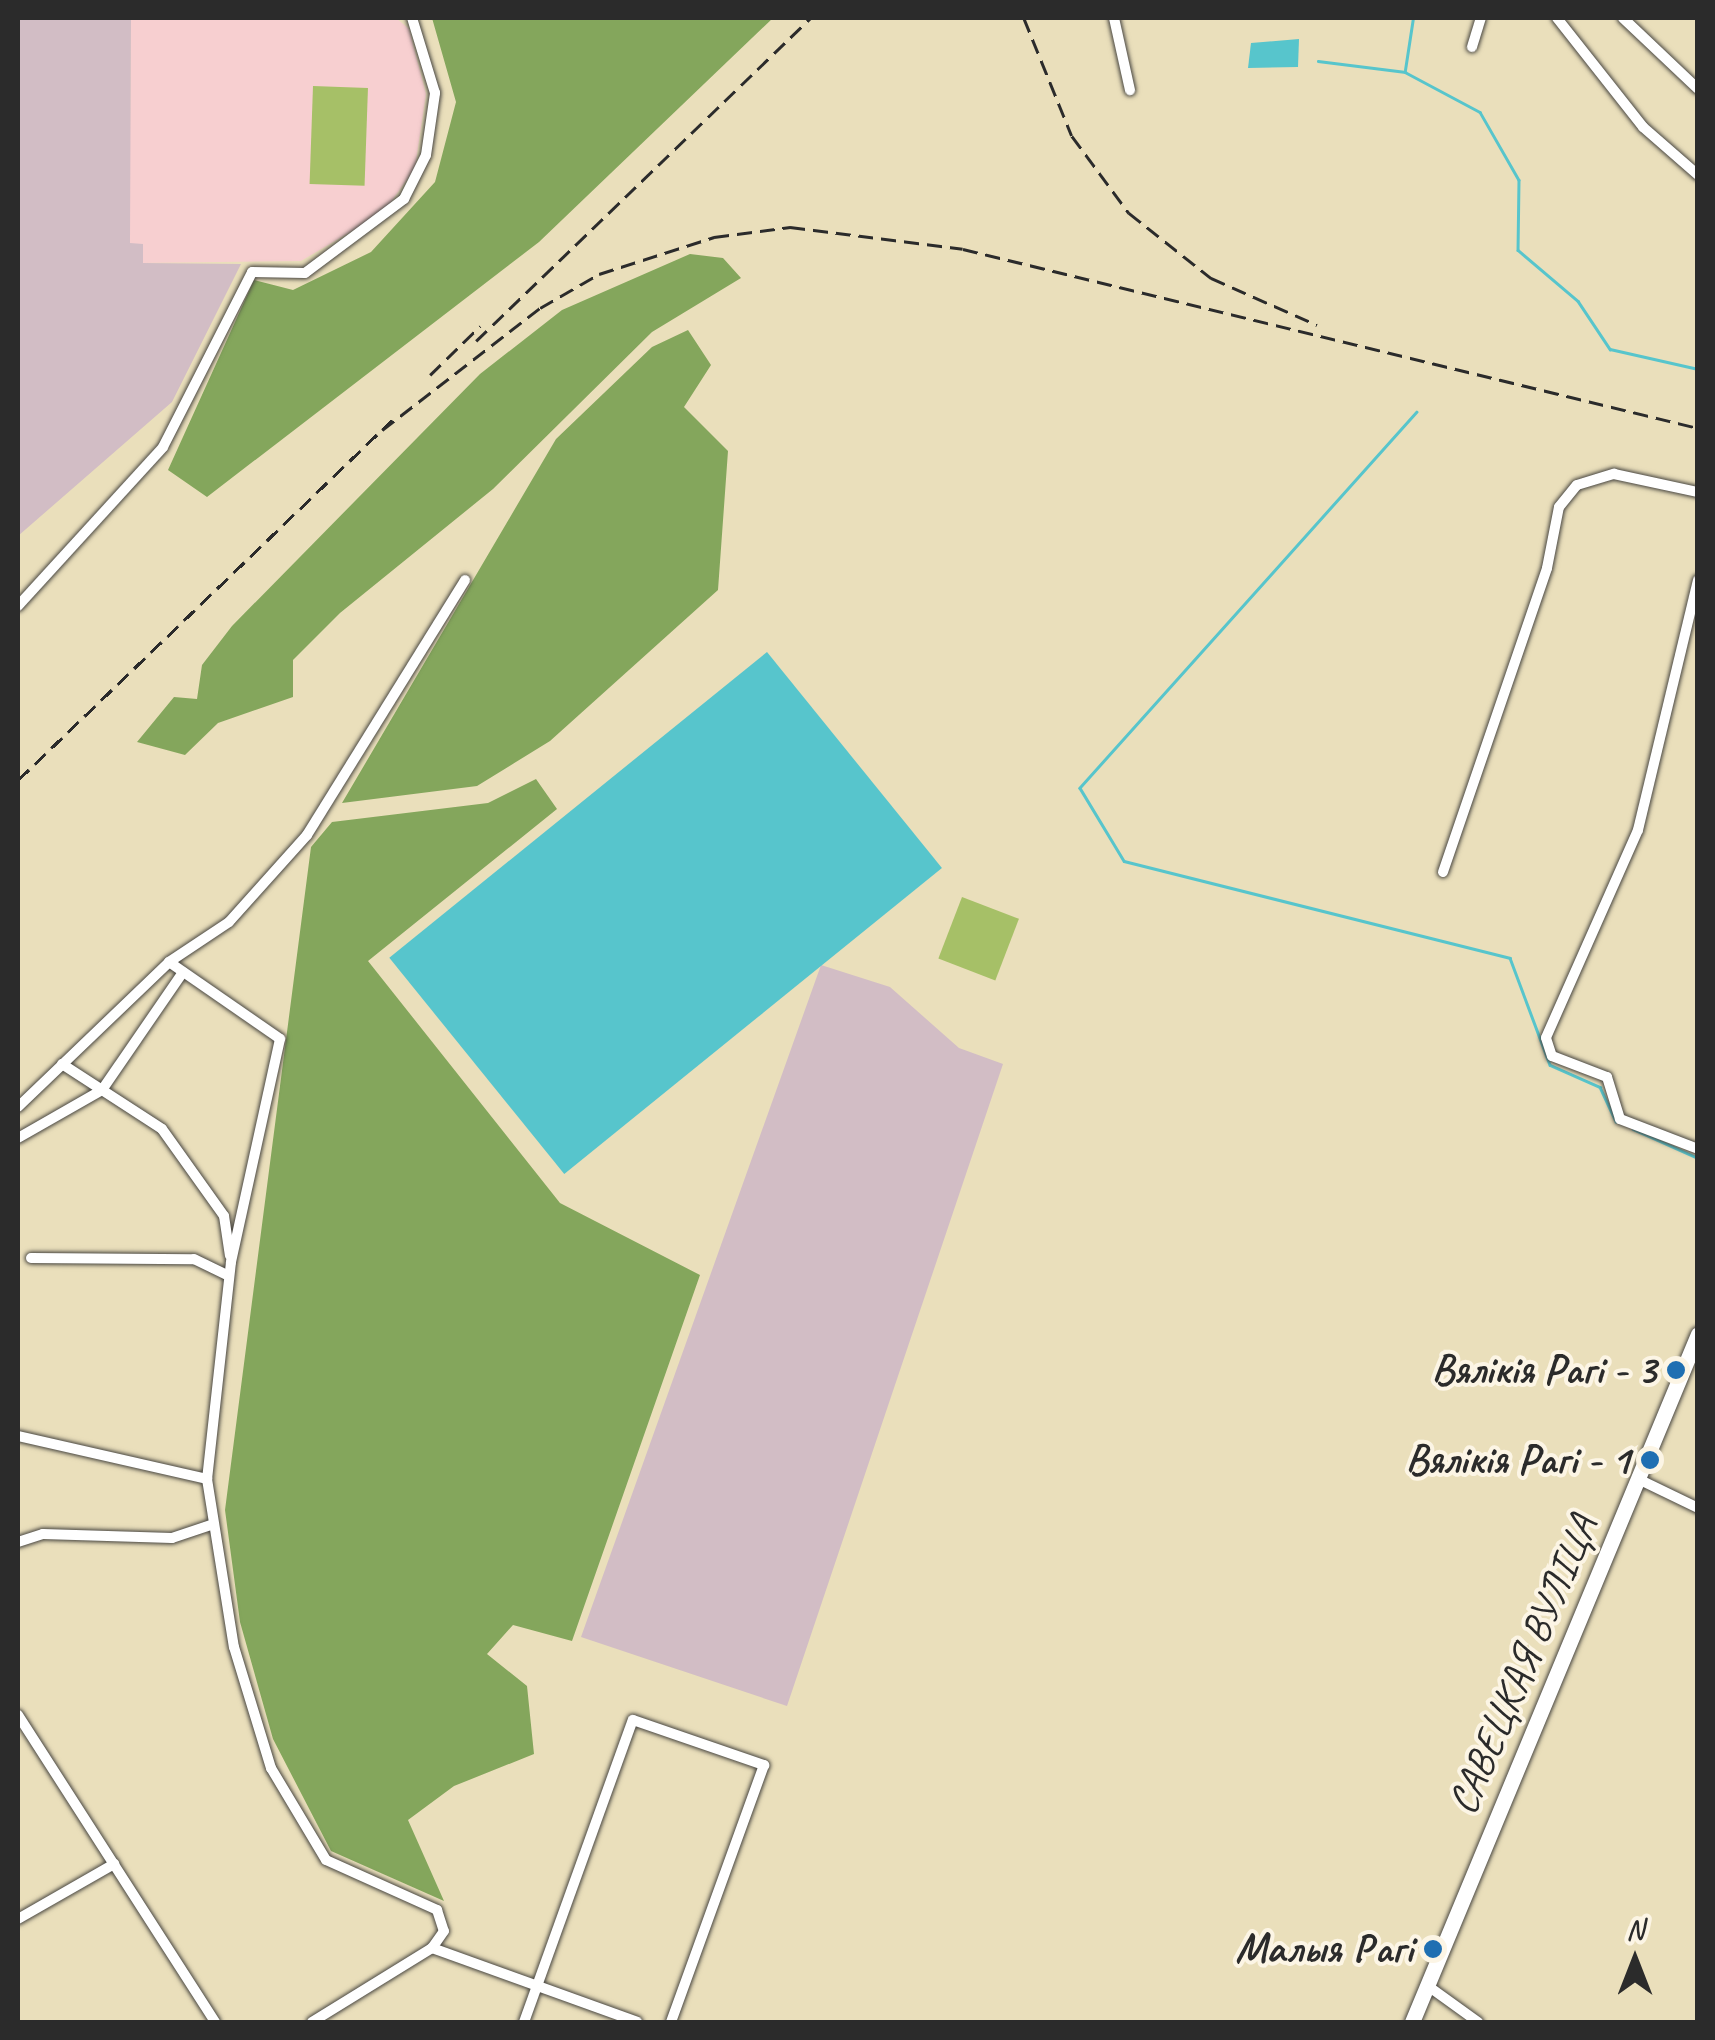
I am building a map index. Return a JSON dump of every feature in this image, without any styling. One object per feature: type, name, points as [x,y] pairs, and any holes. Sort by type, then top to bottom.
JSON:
[{"type":"main road","name":"САВЕЦКАЯ ВУЛІЦА","points":[[1412,2022],[1698,1334]]},
{"type":"street","points":[[18,606],[149,466],[252,272],[305,273],[404,199],[426,156],[434,93],[412,18]]},
{"type":"street","points":[[1114,18],[1130,90]]},
{"type":"street","points":[[1472,47],[1481,18]]},
{"type":"street","points":[[1557,18],[1643,127],[1698,175]]},
{"type":"street","points":[[1623,18],[1698,89]]},
{"type":"street","points":[[1442,872],[1547,568],[1559,507],[1578,485],[1614,474],[1698,492]]},
{"type":"street","points":[[18,1107],[169,962],[229,922],[307,835],[465,580]]},
{"type":"street","points":[[1698,580],[1638,830],[1546,1038],[1552,1056],[1607,1076],[1620,1119],[1698,1148]]},
{"type":"street","points":[[169,962],[280,1039],[231,1262],[206,1479],[234,1647],[271,1768],[326,1860],[437,1910],[444,1931],[432,1948],[312,2022]]},
{"type":"street","points":[[18,1138],[102,1090],[183,972]]},
{"type":"street","points":[[62,1064],[162,1130],[200,1174],[224,1216],[231,1262]]},
{"type":"street","points":[[30,1258],[194,1259],[230,1276]]},
{"type":"street","points":[[18,1436],[206,1479]]},
{"type":"street","points":[[1638,1480],[1698,1508]]},
{"type":"street","points":[[18,1542],[43,1534],[172,1538],[214,1524]]},
{"type":"street","points":[[18,1715],[215,2022]]},
{"type":"street","points":[[524,2022],[633,1720],[764,1765],[670,2022]]},
{"type":"street","points":[[18,1919],[114,1864]]},
{"type":"street","points":[[432,1948],[638,2022]]},
{"type":"street","points":[[1428,1986],[1478,2022]]},
{"type":"shaded area","points":[[18,18],[131,18],[130,243],[143,244],[143,263],[241,264],[172,402],[18,536]]},
{"type":"shaded area","points":[[131,18],[396,18],[409,29],[426,94],[415,168],[384,212],[301,261],[143,263],[129,244]]},
{"type":"shaded area","points":[[821,965],[890,987],[959,1048],[1003,1064],[787,1706],[581,1637]]},
{"type":"green space","points":[[432,18],[773,18],[539,242],[207,497],[168,470],[254,280],[293,290],[371,252],[435,182],[456,102]]},
{"type":"green space","points":[[313,86],[368,88],[365,186],[310,184]]},
{"type":"green space","points":[[690,254],[723,258],[741,278],[652,332],[493,489],[340,613],[293,660],[293,697],[218,723],[185,755],[137,742],[174,697],[197,699],[202,665],[232,626],[480,374],[562,310]]},
{"type":"green space","points":[[688,330],[711,365],[684,407],[728,451],[718,590],[550,741],[477,786],[342,803],[556,439],[652,347]]},
{"type":"green space","points":[[536,779],[557,809],[368,961],[560,1203],[700,1275],[572,1641],[513,1625],[487,1654],[527,1686],[534,1754],[454,1786],[408,1820],[444,1901],[331,1851],[273,1739],[240,1622],[225,1510],[311,847],[332,822],[488,803]]},
{"type":"green space","points":[[962,897],[1019,919],[995,980],[938,959]]},
{"type":"water","points":[[1299,39],[1298,67],[1248,68],[1251,43]]},
{"type":"water","points":[[767,652],[942,868],[564,1174],[389,958]]},
{"type":"waterway","points":[[1405,70],[1413,18]]},
{"type":"waterway","points":[[1318,61],[1405,72],[1480,112],[1519,180],[1518,250],[1578,301],[1610,349],[1698,369]]},
{"type":"waterway","points":[[1417,412],[1080,788],[1124,861],[1510,958],[1550,1065],[1600,1087],[1616,1122]]},
{"type":"waterway","points":[[1633,1129],[1698,1158]]},
{"type":"railway","points":[[476,341],[811,18]]},
{"type":"railway","points":[[1024,18],[1072,136],[1129,213],[1211,278],[1317,325]]},
{"type":"railway","points":[[382,430],[540,308],[599,274],[714,237],[790,227],[963,249],[1698,428]]},
{"type":"railway","points":[[430,375],[480,326]]},
{"type":"railway","points":[[18,780],[392,420]]},
{"type":"place","name":"Вялікія Рагі - 3","points":[[1676,1370]]},
{"type":"place","name":"Вялікія Рагі - 1","points":[[1650,1460]]},
{"type":"place","name":"Малыя Рагі","points":[[1433,1949]]}]
